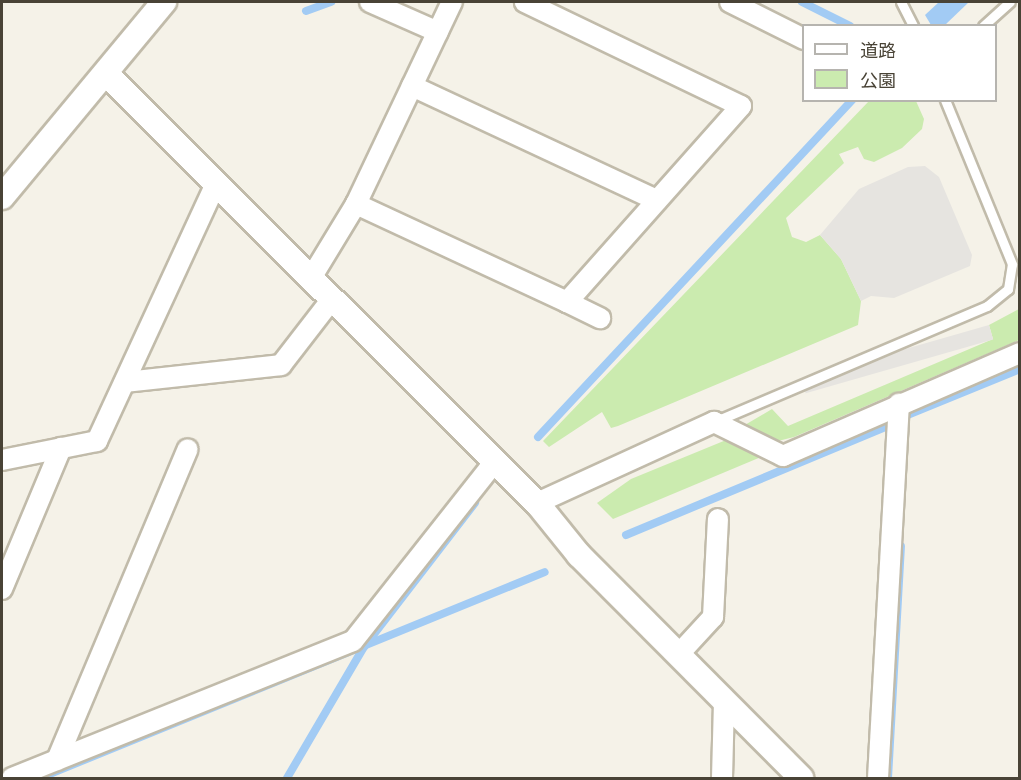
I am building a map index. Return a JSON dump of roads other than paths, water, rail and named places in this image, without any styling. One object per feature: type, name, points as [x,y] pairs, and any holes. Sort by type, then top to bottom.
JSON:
[{"type":"street","points":[[2,197],[107,75],[164,2]]},
{"type":"street","points":[[370,2],[438,32]]},
{"type":"street","points":[[311,278],[356,204],[452,2]]},
{"type":"street","points":[[525,2],[741,106],[567,302]]},
{"type":"street","points":[[730,2],[802,38]]},
{"type":"street","points":[[107,75],[495,460],[537,503],[579,555],[801,778]]},
{"type":"street","points":[[412,86],[657,200]]},
{"type":"street","points":[[2,460],[97,441],[216,183]]},
{"type":"street","points":[[356,204],[600,318]]},
{"type":"street","points":[[124,382],[281,365],[332,299]]},
{"type":"street","points":[[537,503],[714,422],[783,456],[1020,353]]},
{"type":"street","points":[[878,778],[899,404]]},
{"type":"street","points":[[2,589],[61,448]]},
{"type":"street","points":[[57,760],[188,449]]},
{"type":"street","points":[[12,778],[352,641],[495,460]]},
{"type":"street","points":[[678,655],[713,617],[718,519]]},
{"type":"street","points":[[722,778],[724,700]]},
{"type":"lane","points":[[901,2],[912,24]]},
{"type":"lane","points":[[985,24],[1010,2]]},
{"type":"lane","points":[[714,422],[987,306],[1008,289],[1012,264],[946,102]]},
{"type":"water","points":[[939,2],[969,2],[946,24],[930,24],[925,15]]},
{"type":"waterway","points":[[306,11],[331,2]]},
{"type":"waterway","points":[[802,2],[846,24]]},
{"type":"waterway","points":[[538,437],[850,102]]},
{"type":"waterway","points":[[905,416],[1020,369]]},
{"type":"waterway","points":[[626,535],[885,427]]},
{"type":"waterway","points":[[287,778],[364,647],[475,503]]},
{"type":"waterway","points":[[888,778],[901,546]]},
{"type":"waterway","points":[[40,778],[545,572]]}]
